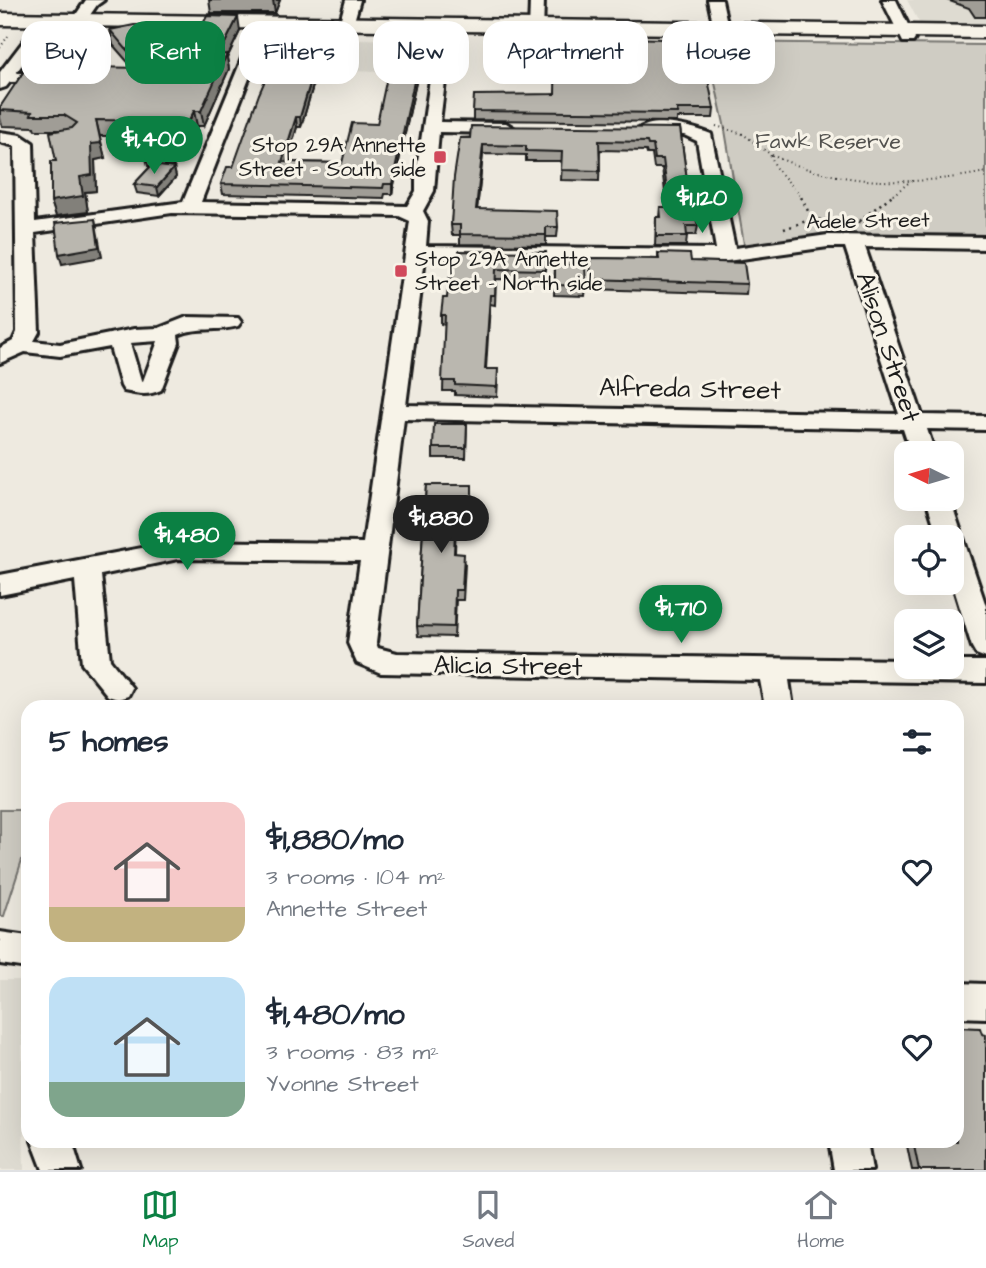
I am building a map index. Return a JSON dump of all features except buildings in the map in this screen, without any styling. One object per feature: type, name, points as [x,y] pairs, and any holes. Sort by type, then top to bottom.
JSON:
[{"type":"main road","points":[[111,24],[239,27]]},
{"type":"main road","points":[[906,35],[986,32]]},
{"type":"main road","points":[[775,33],[906,35],[986,40]]},
{"type":"street","points":[[87,21],[97,0]]},
{"type":"street","points":[[89,21],[110,3],[108,0]]},
{"type":"street","points":[[347,21],[352,0]]},
{"type":"street","points":[[537,0],[537,21]]},
{"type":"street","points":[[715,0],[720,21]]},
{"type":"street","points":[[889,0],[906,35]]},
{"type":"street","points":[[0,60],[17,35],[5,27]]},
{"type":"street","points":[[2,79],[21,54]]},
{"type":"street","points":[[2,79],[21,79]]},
{"type":"street","points":[[190,207],[239,84]]},
{"type":"street","points":[[405,211],[425,196],[425,175],[437,84]]},
{"type":"street","points":[[432,127],[526,128]]},
{"type":"street","points":[[632,130],[694,132],[705,138],[727,255]]},
{"type":"street","points":[[0,137],[33,141],[24,229],[28,332],[22,345]]},
{"type":"street","points":[[0,584],[178,550],[206,548],[373,552],[419,221],[417,215],[405,211],[190,207],[24,229]]},
{"type":"street","name":"Adele Street","points":[[416,252],[727,255],[803,244],[855,232],[986,243]]},
{"type":"street","name":"Alison Street","points":[[855,232],[919,441]]},
{"type":"street","points":[[0,357],[22,345],[61,350],[119,341],[147,333],[164,334],[187,323],[231,323]]},
{"type":"street","points":[[119,341],[130,383],[146,388],[155,381],[168,343],[169,338],[164,334]]},
{"type":"street","name":"Alfreda Street","points":[[393,412],[986,423]]},
{"type":"street","name":"Alicia Street","points":[[373,552],[362,643],[368,655],[381,662],[773,671],[986,672]]},
{"type":"street","points":[[87,567],[96,664],[118,688]]},
{"type":"street","points":[[964,580],[986,647]]},
{"type":"street","points":[[773,671],[778,700]]},
{"type":"street","points":[[0,948],[21,951]]},
{"type":"street","points":[[964,1000],[986,1001]]},
{"type":"street","points":[[55,1148],[62,1170]]},
{"type":"street","points":[[849,1148],[853,1170]]},
{"type":"path","points":[[0,48],[8,37],[5,27]]},
{"type":"path","points":[[712,125],[734,129],[784,162],[836,175],[912,181],[966,177],[986,172]]},
{"type":"path","points":[[771,154],[776,168],[800,194],[812,219],[777,231]]},
{"type":"path","points":[[855,232],[912,181]]},
{"type":"shaded area","points":[[907,0],[986,0],[986,27],[921,26]]},
{"type":"shaded area","points":[[359,39],[373,39],[373,72],[359,71]]},
{"type":"shaded area","points":[[0,980],[21,980],[21,1148],[24,1148],[24,1170],[0,1170]]},
{"type":"green space","name":"Fawk Reserve","points":[[775,43],[986,45],[986,238],[745,250],[715,84],[775,84]]},
{"type":"green space","points":[[0,810],[21,810],[21,863],[4,916],[0,916]]},
{"type":"place","name":"Stop 29A Annette Street - South side","points":[[440,157]]},
{"type":"place","name":"Stop 29A Annette Street - North side","points":[[401,271]]}]
